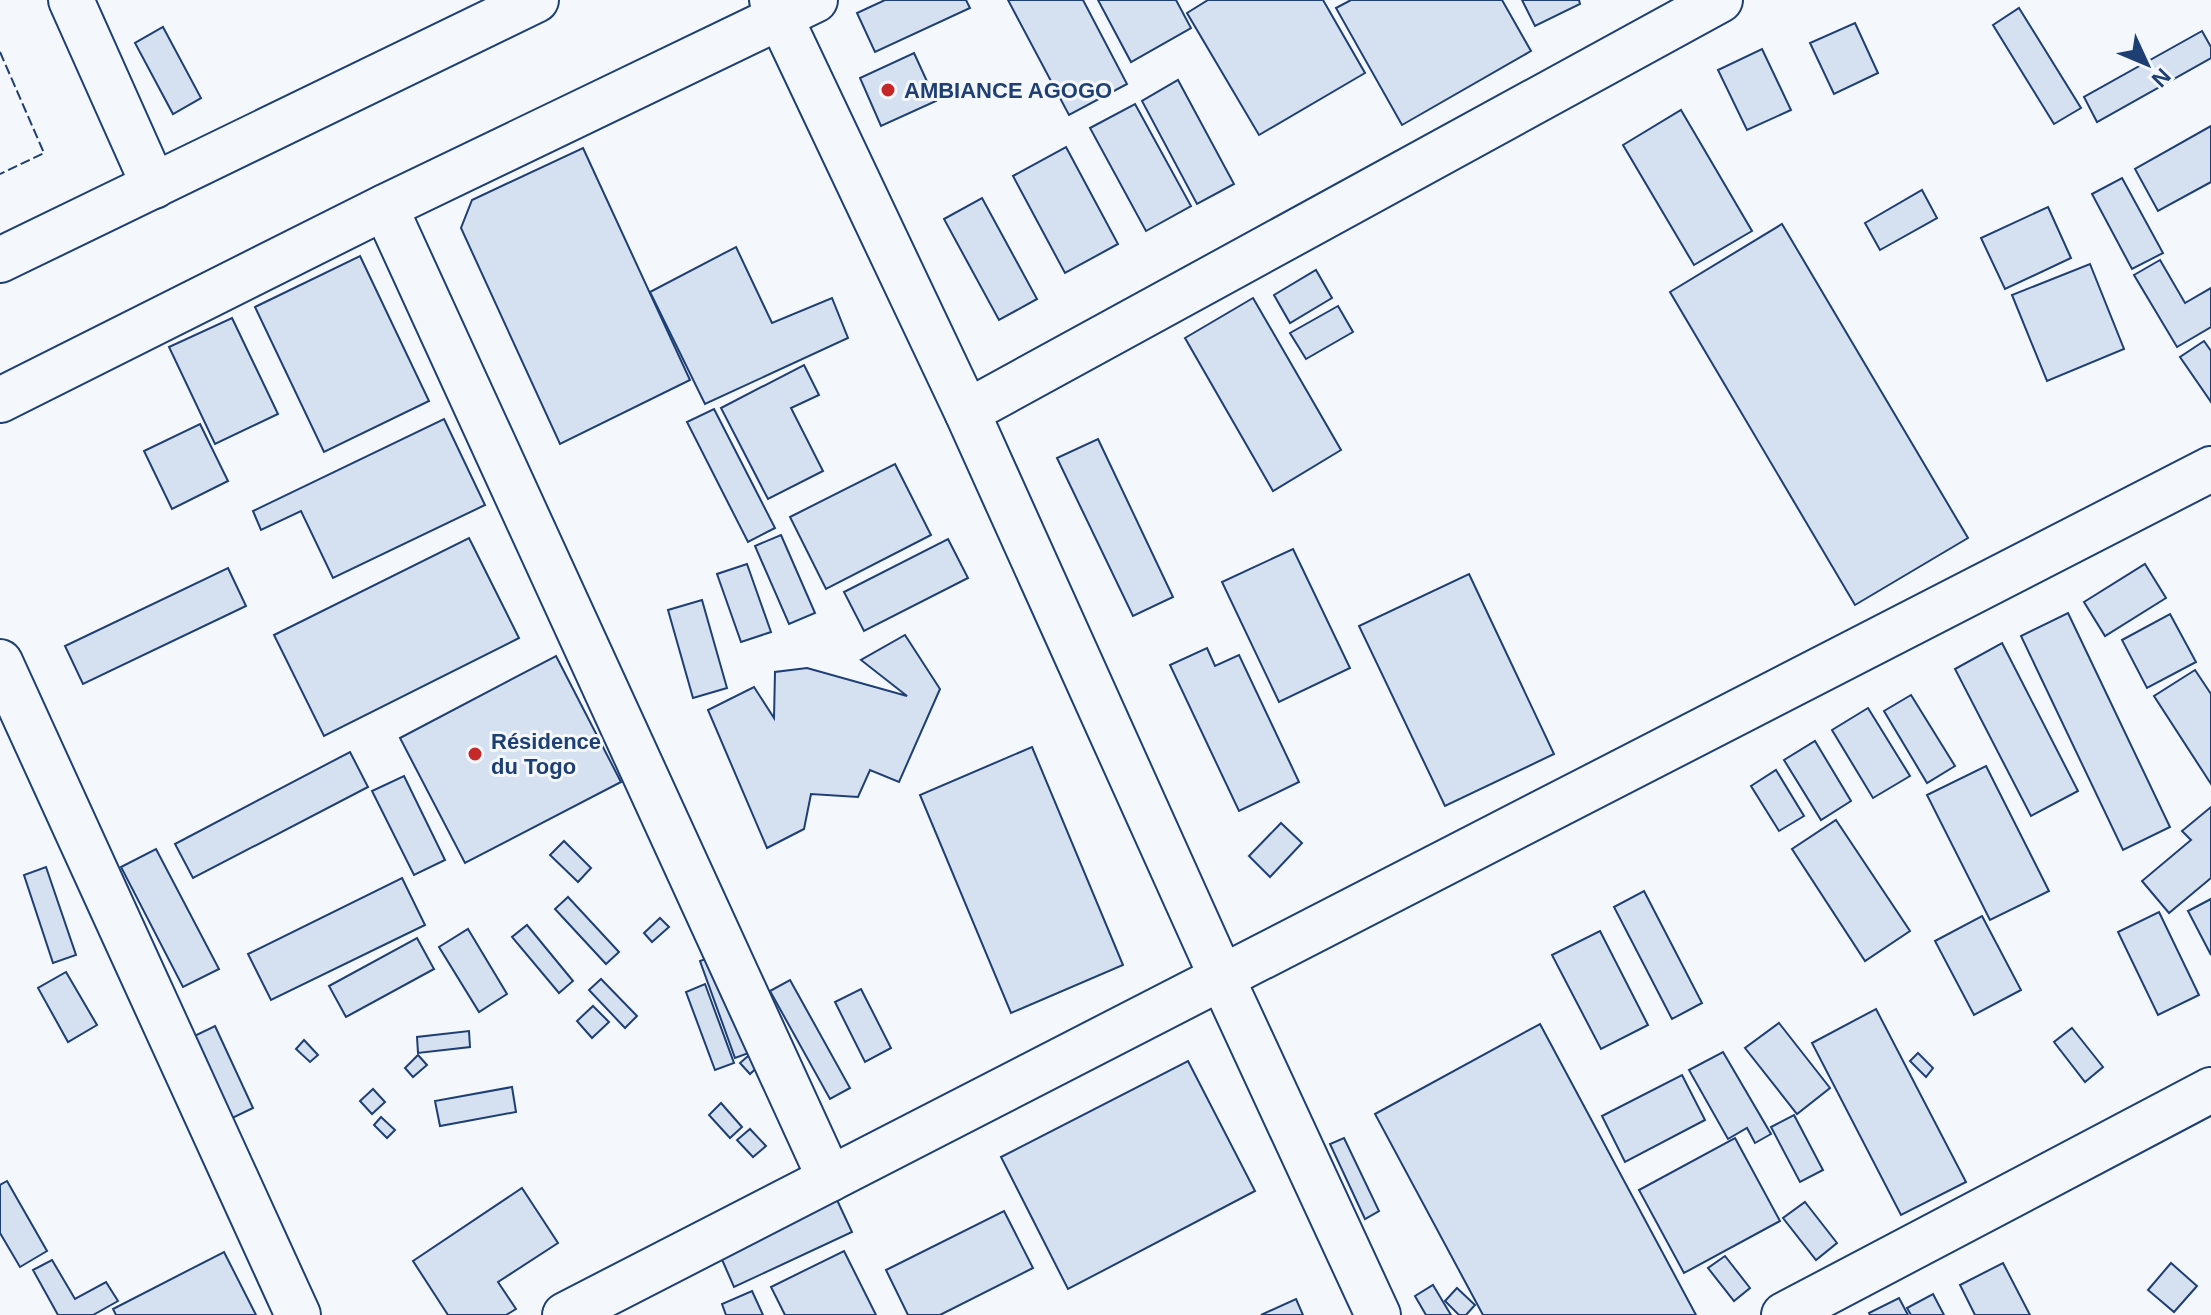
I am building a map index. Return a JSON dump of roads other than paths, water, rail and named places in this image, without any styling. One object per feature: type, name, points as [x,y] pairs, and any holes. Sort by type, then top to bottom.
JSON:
[{"type":"street","points":[[71,0],[154,186]]},
{"type":"street","points":[[0,260],[536,0]]},
{"type":"street","points":[[967,412],[1720,0]]},
{"type":"street","points":[[0,400],[789,6],[967,412],[1378,1315]]},
{"type":"street","points":[[385,207],[830,1179]]},
{"type":"street","points":[[565,1315],[2211,469]]},
{"type":"street","points":[[0,662],[298,1315]]},
{"type":"street","points":[[1784,1315],[2211,1090]]},
{"type":"place","name":"AMBIANCE AGOGO","points":[[888,90]]},
{"type":"place","name":"Résidence du Togo","points":[[475,754]]}]
